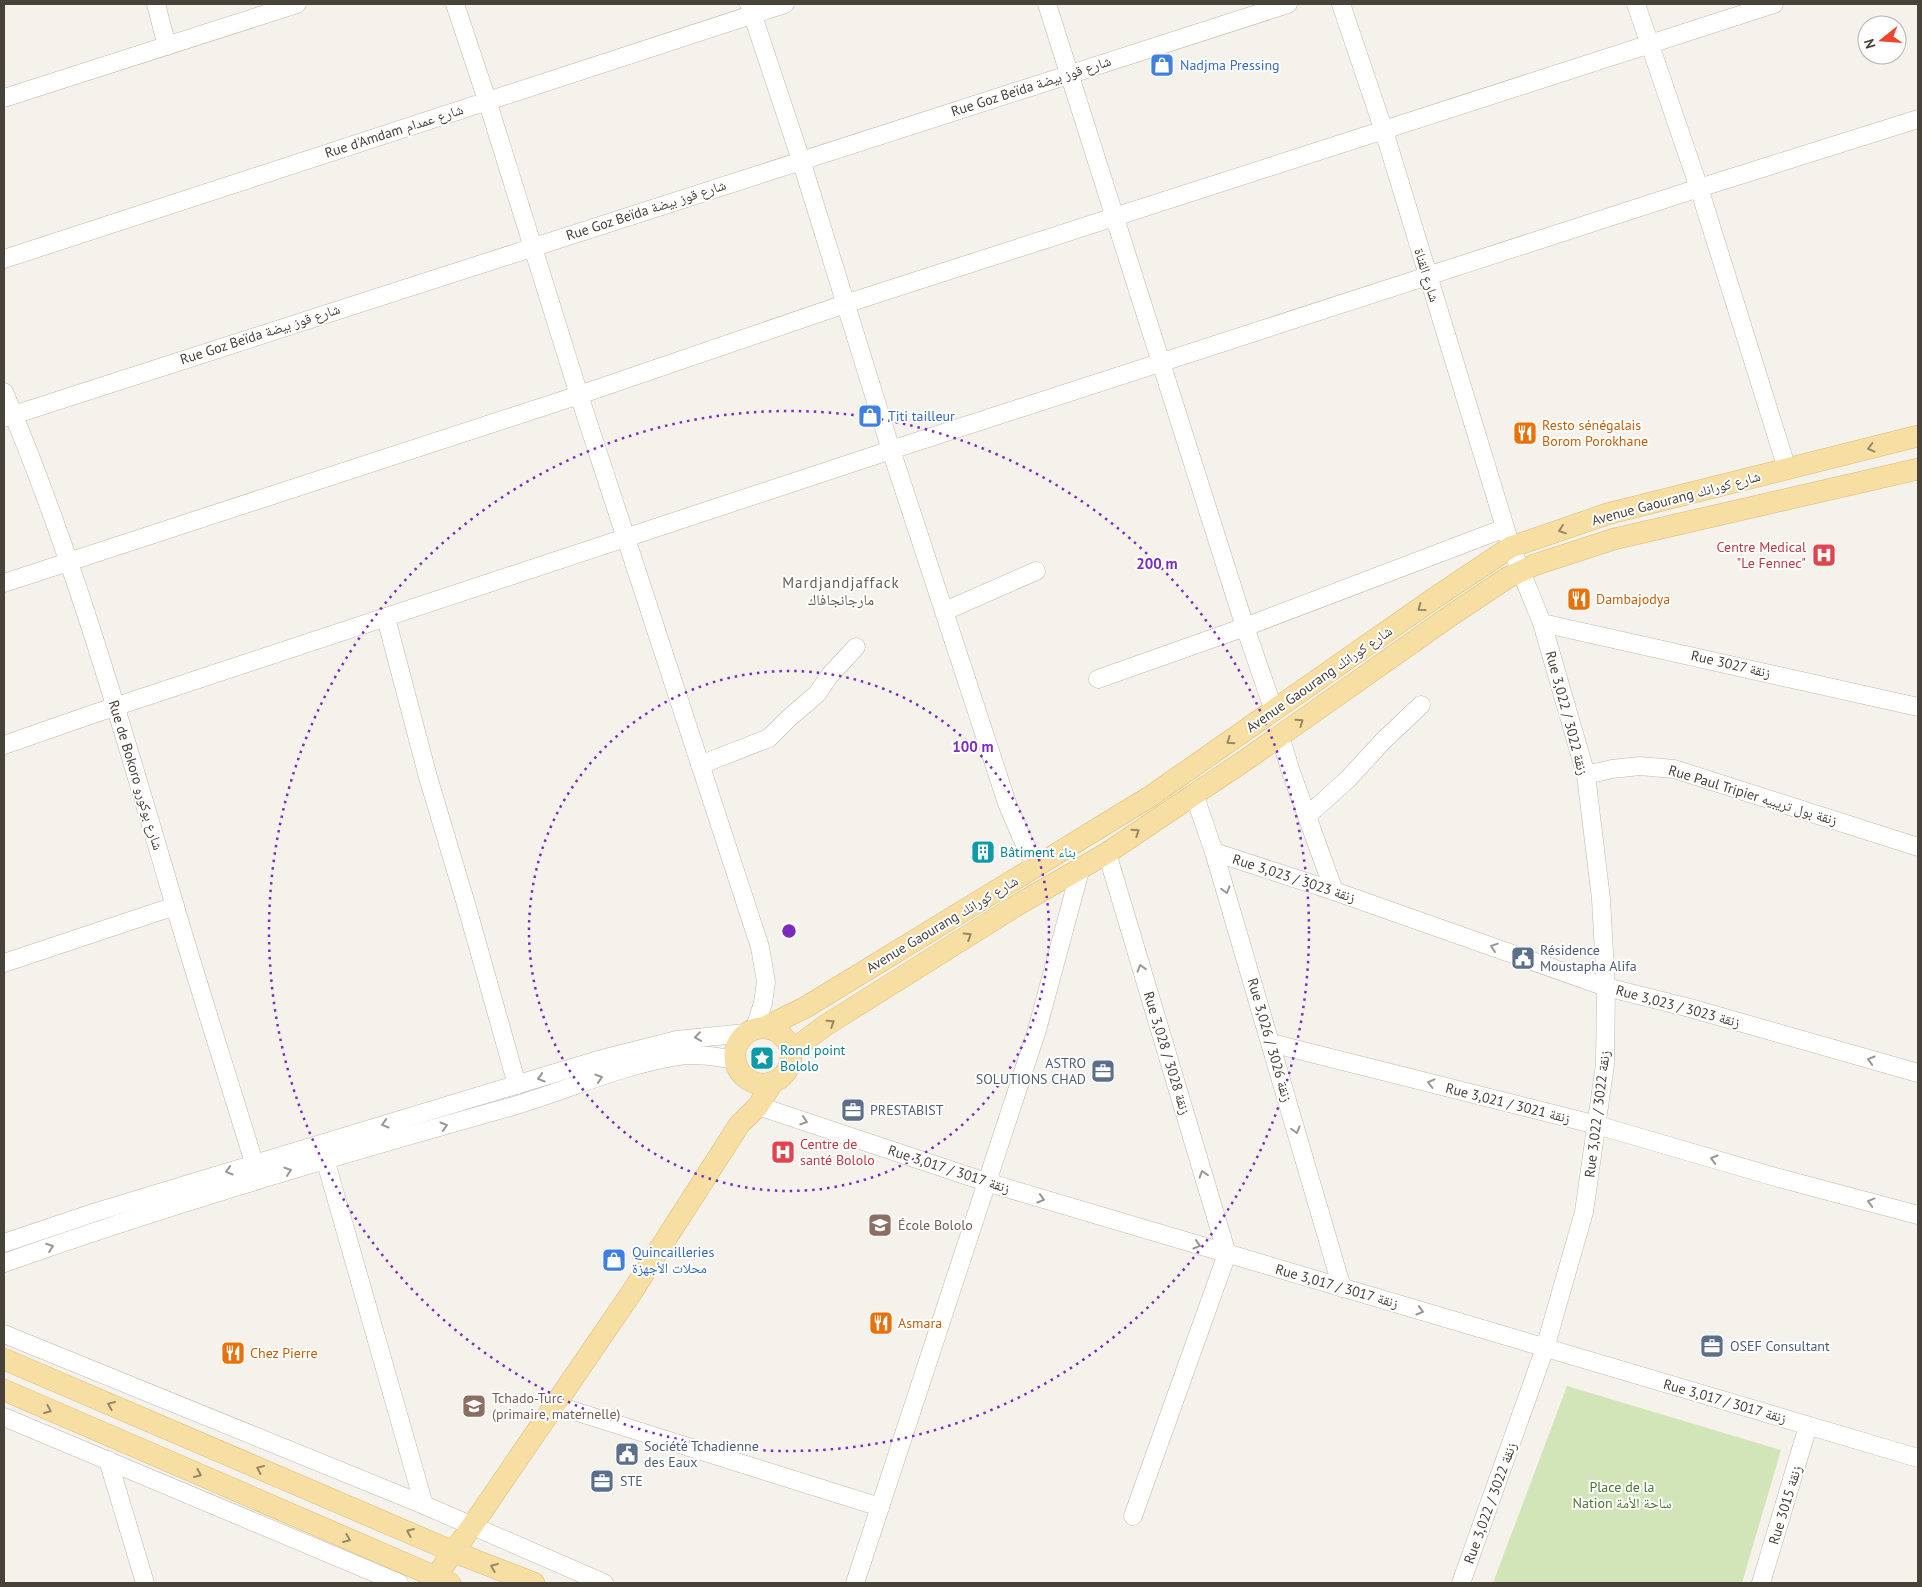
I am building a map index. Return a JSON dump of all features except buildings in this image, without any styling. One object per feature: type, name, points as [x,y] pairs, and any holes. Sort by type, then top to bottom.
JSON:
[{"type":"main road","name":"Avenue Gaourang شارع كورانك","points":[[755,1030],[806,1007],[1151,796],[1436,596],[1508,538],[1918,436]]},
{"type":"main road","name":"Avenue Gaourang شارع كورانك","points":[[791,1051],[826,1025],[1014,907],[1107,852],[1280,736],[1450,616],[1520,571],[1534,564],[1614,539],[1918,469]]},
{"type":"main road","points":[[739,1125],[740,1069],[736,1050],[740,1040],[755,1030],[774,1030],[788,1042],[791,1051],[791,1061],[788,1070],[773,1082],[763,1084],[754,1082],[740,1069]]},
{"type":"main road","points":[[4,1390],[439,1581],[454,1552],[632,1292],[739,1125],[758,1106],[773,1082]]},
{"type":"main road","points":[[4,1359],[454,1552],[534,1583]]},
{"type":"street","points":[[156,4],[167,46]]},
{"type":"street","points":[[4,98],[297,4]]},
{"type":"street","points":[[4,1243],[254,1163],[648,1046],[709,1035],[755,1030],[763,1003],[766,982],[760,947],[579,394],[455,4]]},
{"type":"street","name":"Rue d'Amdam شارع عمدام","points":[[4,259],[487,100],[751,9],[785,4]]},
{"type":"street","points":[[1047,4],[1245,627],[1274,711]]},
{"type":"street","name":"Rue Goz Beïda شارع قوز بيضة","points":[[9,416],[1288,4]]},
{"type":"street","name":"شارع القناة","points":[[1341,4],[1384,131],[1508,538]]},
{"type":"street","points":[[1636,4],[1699,188],[1787,469]]},
{"type":"street","points":[[4,583],[579,394],[845,304],[1774,4]]},
{"type":"street","points":[[751,9],[801,160],[891,450],[1008,803],[1021,836],[1036,866]]},
{"type":"street","points":[[4,746],[116,707],[891,450],[1699,188],[1918,119]]},
{"type":"street","name":"Rue de Bokoro شارع بوكورو","points":[[4,392],[9,416],[69,562],[116,707],[254,1163]]},
{"type":"street","points":[[1098,679],[1508,538]]},
{"type":"street","name":"Rue 3,022 / زنقة 3022","points":[[1461,1583],[1544,1348],[1584,1212],[1605,1064],[1606,987],[1601,899],[1586,776],[1542,623],[1508,538]]},
{"type":"street","points":[[945,611],[1036,571]]},
{"type":"street","points":[[386,618],[428,777],[517,1085]]},
{"type":"street","name":"Rue 3027 زنقة","points":[[1542,623],[1812,682],[1918,708]]},
{"type":"street","points":[[700,765],[769,738],[817,694],[856,646]]},
{"type":"street","points":[[1307,816],[1348,780],[1383,741],[1421,705]]},
{"type":"street","points":[[1280,736],[1334,891]]},
{"type":"street","name":"Rue Paul Tripier زنقة بول تريبيه","points":[[1586,776],[1612,769],[1640,766],[1674,769],[1918,847]]},
{"type":"street","name":"Rue 3,026 / زنقة 3026","points":[[1194,794],[1214,852],[1342,1288]]},
{"type":"street","name":"Rue 3,028 / زنقة 3028","points":[[1107,852],[1227,1254]]},
{"type":"street","name":"Rue 3,023 / زنقة 3023","points":[[1214,852],[1334,891],[1606,987],[1690,1008],[1918,1073]]},
{"type":"street","points":[[855,1583],[1037,1030],[1082,867]]},
{"type":"street","points":[[4,963],[175,906]]},
{"type":"street","name":"Rue 3,021 / زنقة 3021","points":[[1271,1043],[1597,1125],[1778,1178],[1918,1215]]},
{"type":"street","points":[[4,1263],[103,1228],[325,1159],[522,1104],[651,1062],[680,1056],[706,1056],[740,1069]]},
{"type":"street","name":"Rue 3,017 / زنقة 3017","points":[[758,1106],[986,1182],[1918,1458]]},
{"type":"street","points":[[325,1159],[424,1504]]},
{"type":"street","points":[[1133,1516],[1227,1254]]},
{"type":"street","points":[[4,1334],[424,1504],[604,1583]]},
{"type":"street","points":[[555,1405],[880,1507]]},
{"type":"street","points":[[4,1416],[399,1583]]},
{"type":"street","name":"Rue 3015 زنقة","points":[[1761,1583],[1808,1426]]},
{"type":"street","points":[[108,1460],[145,1583]]},
{"type":"green space","name":"Place de la Nation ساحة الأمة","points":[[1567,1386],[1781,1450],[1742,1583],[1493,1583]]},
{"type":"place","name":"Nadjma Pressing","points":[[1162,65]]},
{"type":"place","name":"Titi tailleur","points":[[870,416]]},
{"type":"place","name":"Resto sénégalais Borom Porokhane","points":[[1525,433]]},
{"type":"place","name":"Centre Medical \"Le Fennec\"","points":[[1824,555]]},
{"type":"place","name":"Dambajodya","points":[[1579,599]]},
{"type":"place","name":"Bâtiment بناء","points":[[983,852]]},
{"type":"place","name":"Résidence Moustapha Alifa","points":[[1523,958]]},
{"type":"place","name":"Rond point Bololo","points":[[762,1058]]},
{"type":"place","name":"ASTRO SOLUTIONS CHAD","points":[[1103,1071]]},
{"type":"place","name":"PRESTABIST","points":[[853,1110]]},
{"type":"place","name":"Centre de santé Bololo","points":[[783,1152]]},
{"type":"place","name":"École Bololo","points":[[880,1225]]},
{"type":"place","name":"Quincailleries محلات الأجهزة","points":[[614,1260]]},
{"type":"place","name":"Asmara","points":[[881,1323]]},
{"type":"place","name":"OSEF Consultant","points":[[1712,1346]]},
{"type":"place","name":"Chez Pierre","points":[[233,1353]]},
{"type":"place","name":"Tchado-Turc (primaire, maternelle)","points":[[474,1406]]},
{"type":"place","name":"Société Tchadienne des Eaux","points":[[627,1454]]},
{"type":"place","name":"STE","points":[[602,1481]]},
{"type":"district","name":"Mardjandjaffack مارجانجافاك","points":[[841,590]]}]
